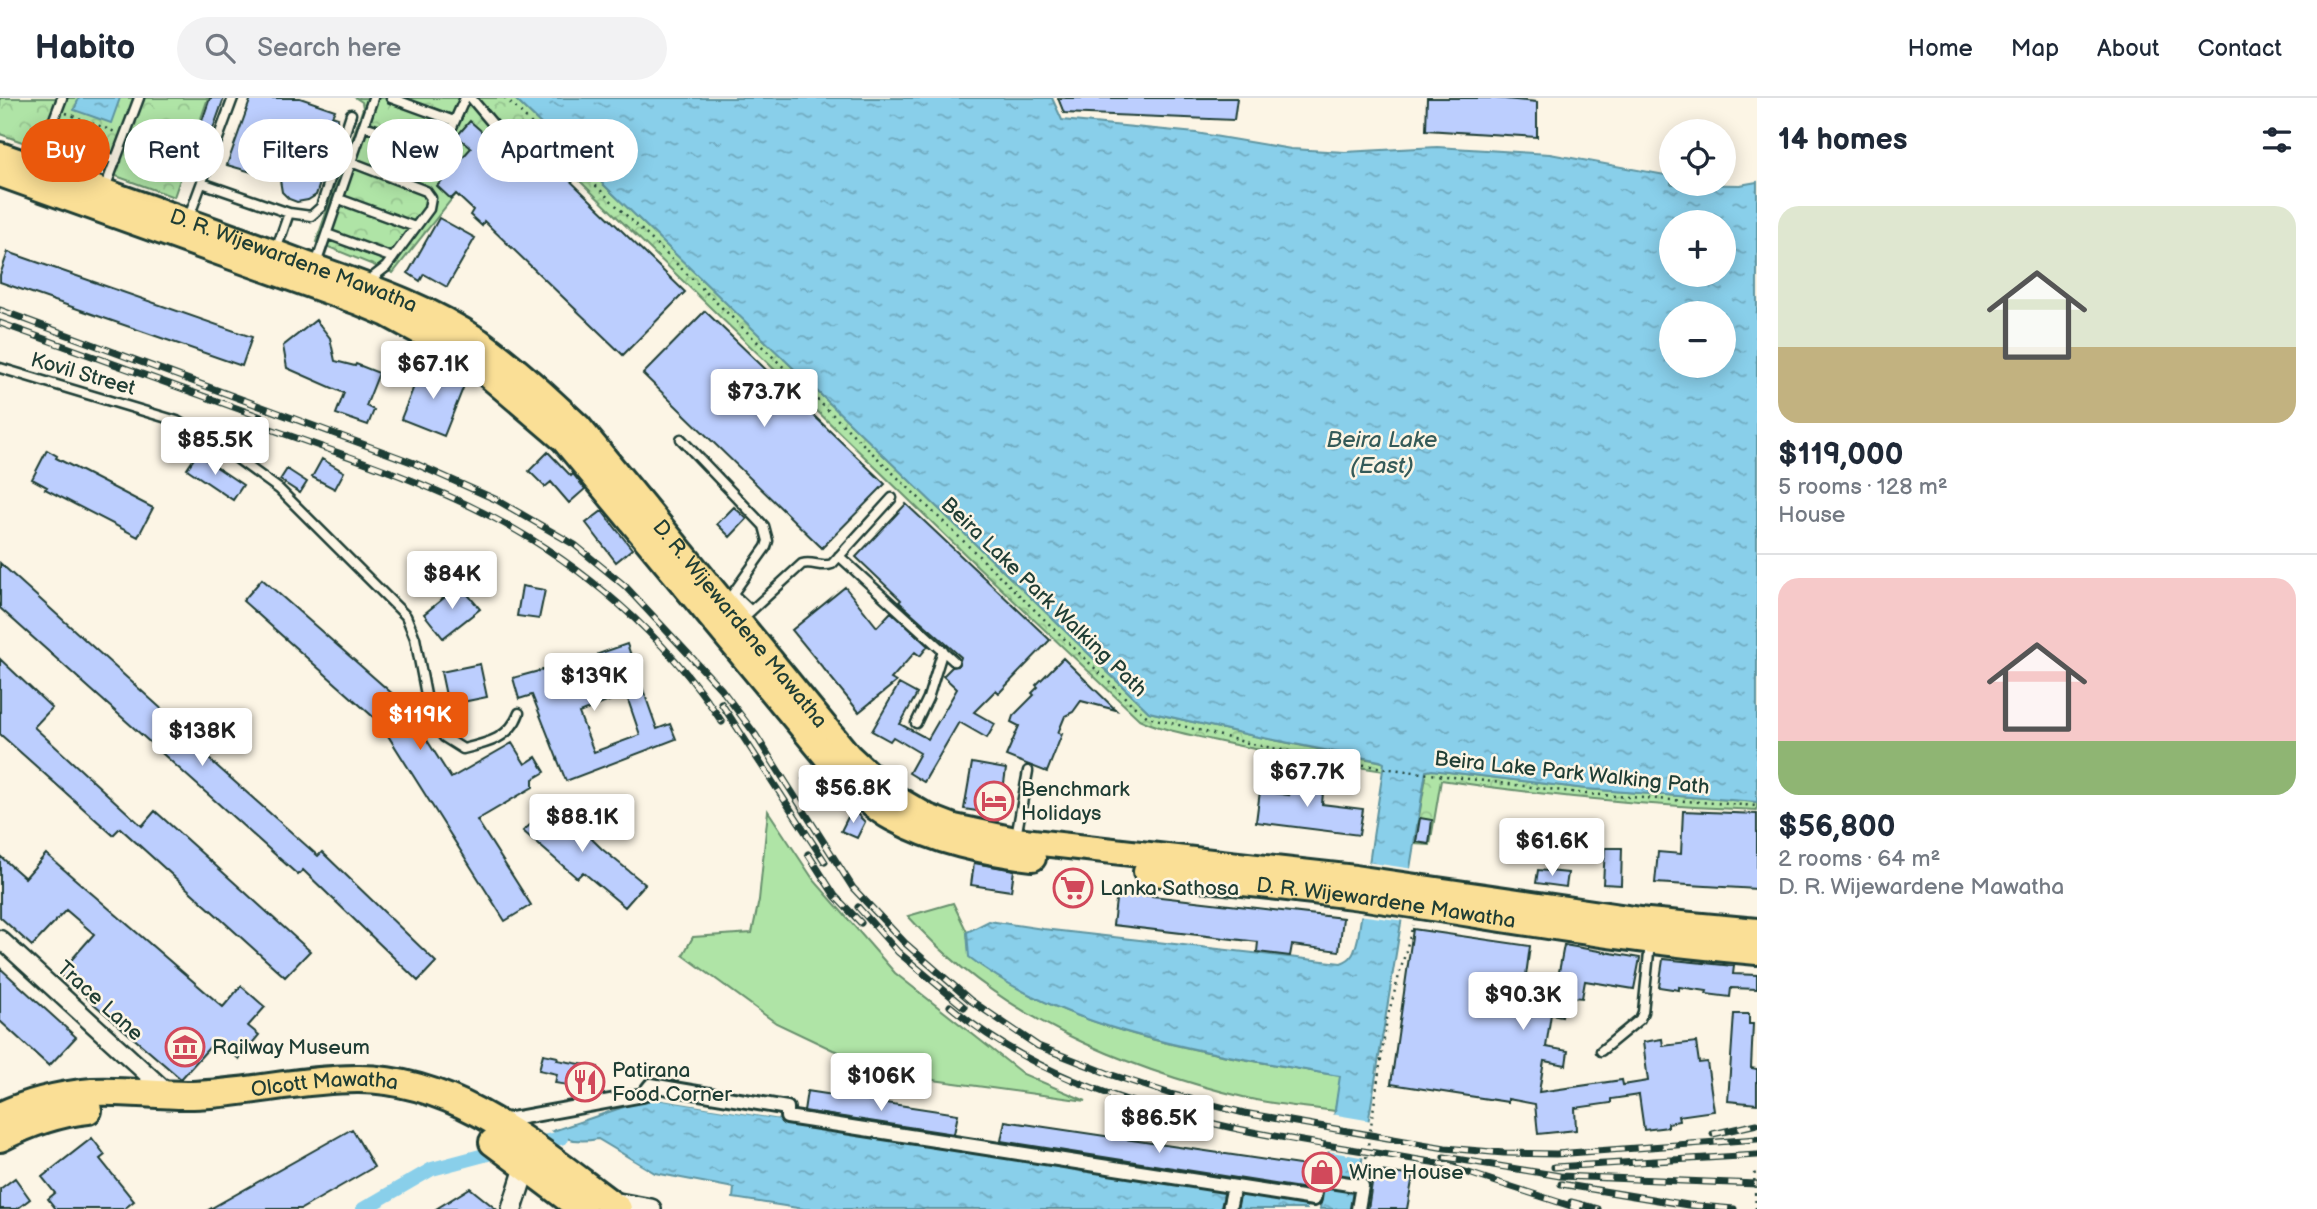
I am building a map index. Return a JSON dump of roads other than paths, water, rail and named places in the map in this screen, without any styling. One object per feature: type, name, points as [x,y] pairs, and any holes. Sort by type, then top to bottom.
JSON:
[{"type":"highway","name":"Olcott Mawatha","points":[[0,1116],[45,1099],[92,1092],[223,1110],[319,1096],[361,1095],[414,1103],[484,1125],[526,1158],[574,1208]]},
{"type":"highway","name":"Olcott Mawatha","points":[[0,1138],[28,1125],[67,1113],[170,1104]]},
{"type":"highway","name":"Olcott Mawatha","points":[[526,1158],[613,1205]]},
{"type":"main road","name":"D. R. Wijewardene Mawatha","points":[[0,155],[21,163]]},
{"type":"main road","name":"D. R. Wijewardene Mawatha","points":[[0,174],[358,302],[415,329],[468,359],[518,398],[563,439],[853,789],[890,817],[937,839],[992,853],[1354,887]]},
{"type":"main road","name":"D. R. Wijewardene Mawatha","points":[[77,182],[362,285],[430,314],[477,340],[530,382],[579,428],[737,608],[849,756],[892,796],[928,817],[954,827],[1016,840],[1354,887],[1650,940],[1757,952]]},
{"type":"main road","name":"D. R. Wijewardene Mawatha","points":[[1416,900],[1757,932]]},
{"type":"street","name":"Trace Lane","points":[[0,939],[170,1104]]},
{"type":"street","points":[[484,1125],[643,1095],[651,1085],[787,1108],[787,1117],[1313,1204],[1317,1179],[1362,1186],[1358,1209]]},
{"type":"street","points":[[512,1209],[526,1158]]},
{"type":"street","points":[[1230,1209],[1232,1195]]},
{"type":"street","points":[[574,1208],[613,1205],[651,1209]]},
{"type":"lane","points":[[54,119],[62,98]]},
{"type":"lane","points":[[104,191],[139,98]]},
{"type":"lane","points":[[188,220],[233,98]]},
{"type":"lane","points":[[353,156],[373,98]]},
{"type":"lane","points":[[391,98],[449,119]]},
{"type":"lane","points":[[455,119],[465,98]]},
{"type":"lane","points":[[471,98],[489,119]]},
{"type":"lane","points":[[202,183],[289,213],[311,216],[319,210],[351,114]]},
{"type":"lane","points":[[110,158],[116,160]]},
{"type":"lane","points":[[353,163],[426,191],[430,194],[431,205],[384,269],[362,285]]},
{"type":"lane","points":[[315,267],[345,182]]},
{"type":"lane","points":[[339,199],[415,227]]},
{"type":"lane","points":[[275,253],[289,213]]},
{"type":"lane","points":[[327,234],[393,258]]},
{"type":"lane","name":"Kovil Street","points":[[0,368],[177,421],[228,452],[279,489],[406,617],[415,638],[431,721],[444,737],[463,749],[482,745],[499,738],[514,726],[519,713]]},
{"type":"lane","points":[[681,439],[764,526],[767,533],[766,547],[737,608]]},
{"type":"lane","points":[[737,608],[802,564],[827,566],[892,498]]},
{"type":"lane","points":[[839,556],[954,661]]},
{"type":"lane","points":[[916,723],[928,698],[943,650]]},
{"type":"lane","points":[[1016,840],[1028,771]]},
{"type":"lane","points":[[1601,1051],[1640,1019],[1650,940]]},
{"type":"water","points":[[79,98],[120,98],[111,123],[110,119],[100,119],[74,110]]},
{"type":"water","name":"Beira Lake (East)","points":[[514,98],[1052,98],[1062,120],[1196,133],[1291,149],[1345,152],[1437,147],[1550,154],[1659,174],[1659,196],[1736,196],[1736,185],[1757,182],[1757,802],[1586,789],[1426,771],[1354,1209],[1320,1209],[1340,1076],[1195,1049],[1098,1023],[1009,984],[969,957],[967,932],[989,921],[1341,963],[1345,961],[1355,950],[1358,938],[1384,763],[1149,712],[601,182],[638,182],[638,119],[536,119]]},
{"type":"water","points":[[650,1098],[1236,1193],[1307,1206],[1307,1209],[804,1209],[733,1198],[734,1188],[655,1173],[598,1139],[574,1140],[553,1131]]},
{"type":"waterway","points":[[529,1145],[561,1138]]},
{"type":"waterway","points":[[363,1209],[432,1169],[503,1150]]},
{"type":"railway","points":[[0,310],[414,463],[497,500],[575,545],[625,586],[722,690],[755,734],[853,888],[905,943],[970,1000],[1038,1046],[1112,1075],[1244,1113],[1445,1148],[1556,1154],[1757,1139]]},
{"type":"railway","points":[[0,323],[264,418]]},
{"type":"railway","points":[[248,421],[431,488],[524,535],[589,579],[648,631],[700,690],[722,722]]},
{"type":"railway","points":[[721,703],[825,862]]},
{"type":"railway","points":[[808,854],[835,896],[861,923]]},
{"type":"railway","points":[[858,907],[898,952],[964,1007]]},
{"type":"railway","points":[[950,1006],[1004,1045],[1063,1076],[1125,1100],[1257,1133],[1454,1166]]},
{"type":"railway","points":[[1713,1134],[1757,1124]]},
{"type":"railway","points":[[1554,1167],[1757,1155]]},
{"type":"railway","points":[[1444,1157],[1560,1176],[1757,1184]]},
{"type":"railway","points":[[1447,1166],[1580,1209]]},
{"type":"railway","points":[[1561,1184],[1688,1205],[1734,1209]]},
{"type":"railway","points":[[1571,1202],[1598,1209]]},
{"type":"place","name":"Benchmark Holidays","points":[[994,801]]},
{"type":"place","name":"Lanka Sathosa","points":[[1073,888]]},
{"type":"place","name":"Railway Museum","points":[[185,1047]]},
{"type":"place","name":"Patirana Food Corner","points":[[585,1082]]},
{"type":"place","name":"Wine House","points":[[1322,1172]]}]
